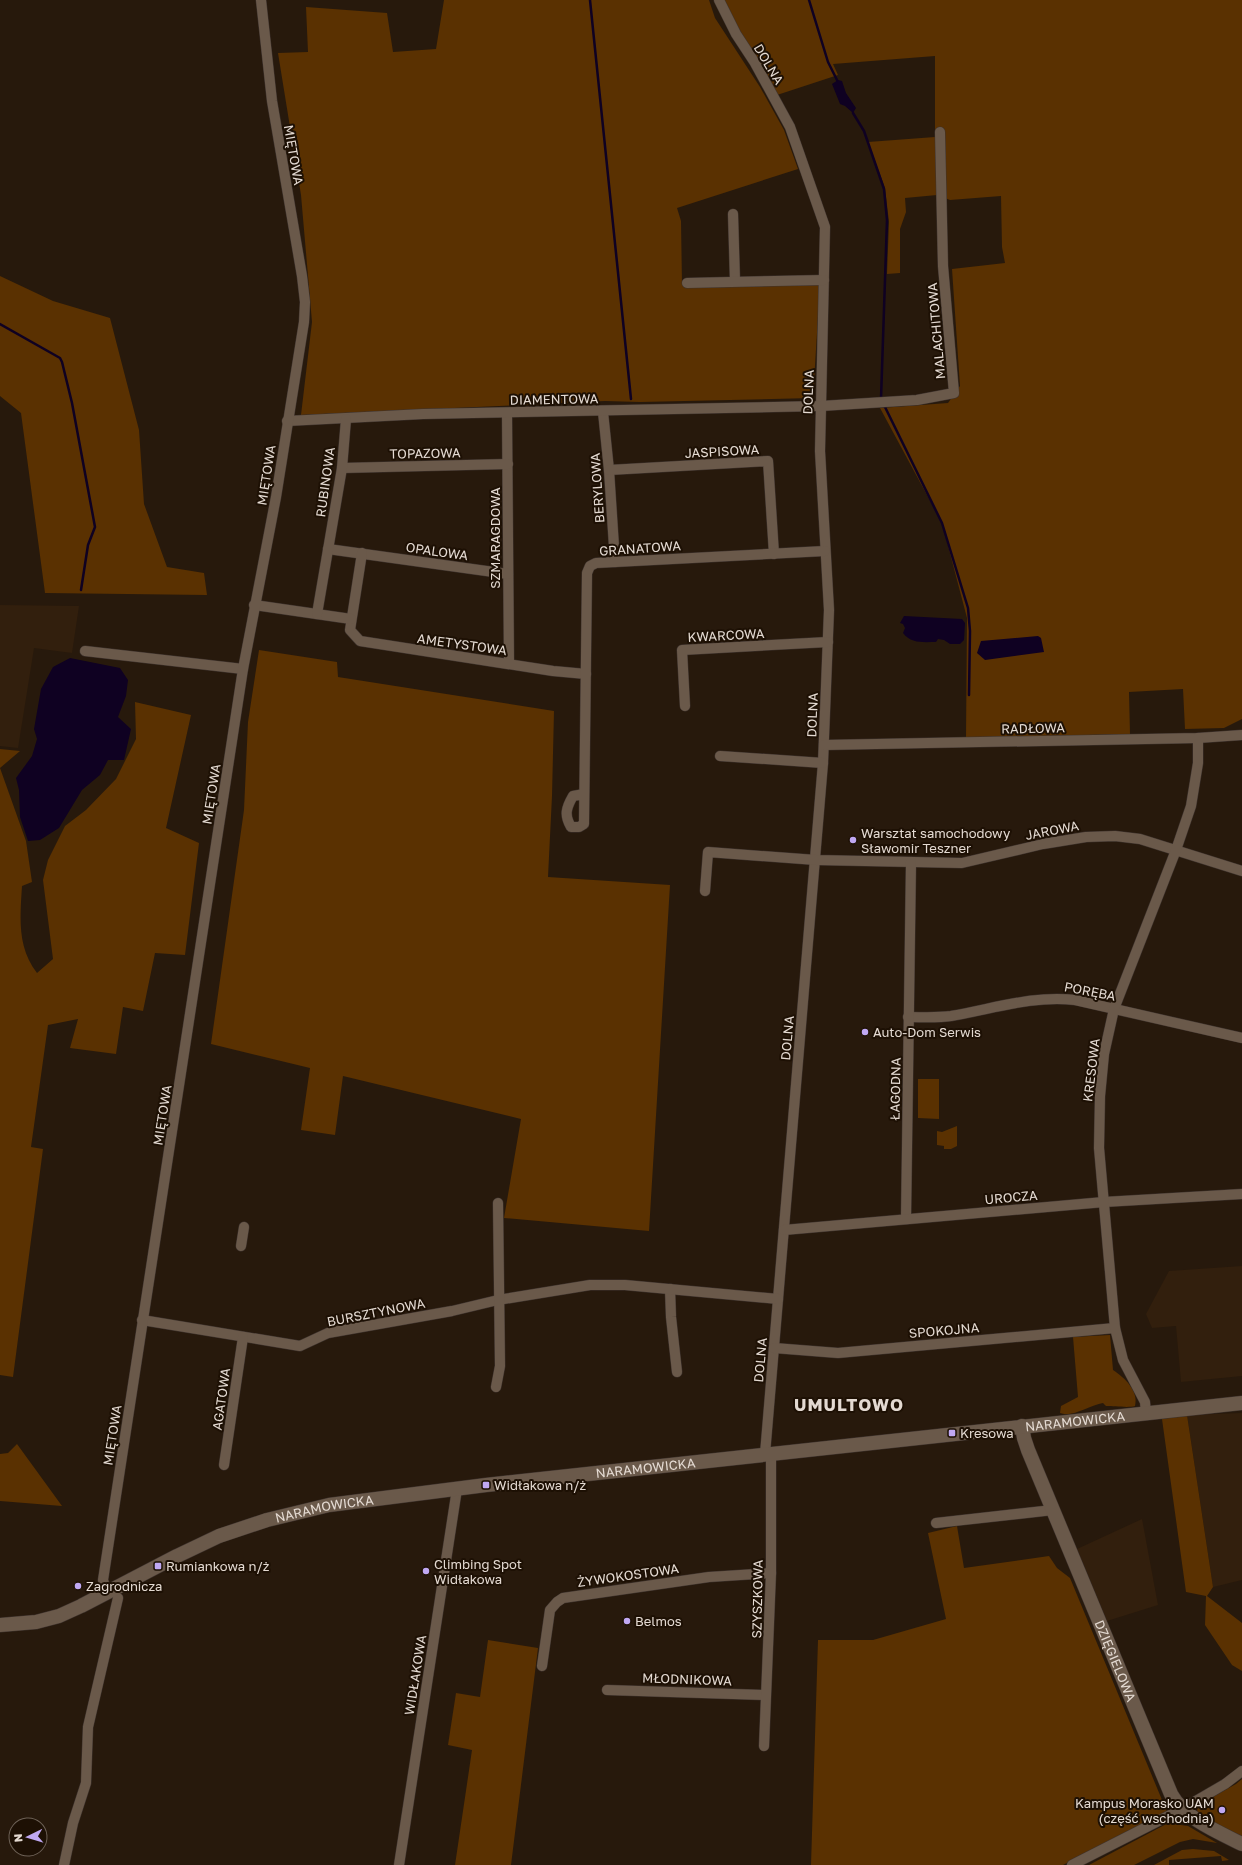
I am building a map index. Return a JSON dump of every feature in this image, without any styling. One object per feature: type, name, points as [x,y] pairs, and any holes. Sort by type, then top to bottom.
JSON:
[{"type":"street","name":"MIĘTOWA","points":[[113,1596],[103,1580],[243,669],[254,605],[276,497],[304,322],[305,302],[302,276],[272,101],[261,0]]},
{"type":"street","name":"DOLNA","points":[[719,0],[736,34],[762,75],[790,127],[825,227],[820,451],[829,610],[824,745],[816,860],[774,1348],[768,1454]]},
{"type":"street","name":"MALACHITOWA","points":[[821,406],[918,400],[954,393],[943,266],[940,132]]},
{"type":"street","points":[[733,214],[735,282]]},
{"type":"street","points":[[687,283],[824,280]]},
{"type":"street","name":"DIAMENTOWA","points":[[287,421],[423,414],[603,412],[693,408],[821,406]]},
{"type":"street","name":"BERYLOWA","points":[[603,412],[609,470],[615,562]]},
{"type":"street","name":"SZMARAGDOWA","points":[[507,413],[509,663]]},
{"type":"street","name":"RUBINOWA","points":[[318,614],[342,468],[346,419]]},
{"type":"street","name":"JASPISOWA","points":[[609,470],[768,461],[774,554]]},
{"type":"street","name":"TOPAZOWA","points":[[342,468],[508,464]]},
{"type":"street","points":[[254,605],[351,619],[362,553],[328,549]]},
{"type":"street","name":"GRANATOWA","points":[[584,794],[587,573],[590,566],[596,563],[825,551]]},
{"type":"street","name":"OPALOWA","points":[[362,553],[508,574]]},
{"type":"street","name":"AMETYSTOWA","points":[[351,619],[350,630],[360,641],[365,643],[586,674]]},
{"type":"street","name":"KWARCOWA","points":[[685,706],[682,650],[828,642]]},
{"type":"street","points":[[85,651],[243,669]]},
{"type":"street","name":"RADŁOWA","points":[[824,745],[1198,738],[1242,735]]},
{"type":"street","name":"KRESOWA","points":[[1146,1413],[1145,1402],[1123,1360],[1115,1328],[1099,1148],[1100,1096],[1104,1054],[1114,1009],[1176,850],[1191,806],[1198,763],[1198,738]]},
{"type":"street","points":[[720,756],[823,763]]},
{"type":"street","name":"JAROWA","points":[[705,892],[708,852],[816,860],[970,862],[1043,844],[1101,836],[1127,836],[1242,871]]},
{"type":"street","name":"ŁAGODNA","points":[[906,1219],[911,862]]},
{"type":"street","name":"PORĘBA","points":[[908,1017],[951,1016],[1047,998],[1075,1000],[1242,1038]]},
{"type":"street","name":"UROCZA","points":[[784,1230],[1104,1202],[1242,1194]]},
{"type":"street","points":[[496,1386],[500,1366],[498,1203]]},
{"type":"street","points":[[241,1246],[244,1227]]},
{"type":"street","name":"BURSZTYNOWA","points":[[142,1320],[300,1346],[328,1333],[452,1311],[498,1300],[590,1285],[619,1285],[778,1299]]},
{"type":"street","points":[[670,1289],[671,1317],[677,1372]]},
{"type":"street","name":"SPOKOJNA","points":[[774,1348],[838,1353],[1115,1328]]},
{"type":"street","name":"AGATOWA","points":[[224,1465],[243,1337]]},
{"type":"street","name":"NARAMOWICKA","points":[[0,1625],[36,1622],[55,1617],[113,1596],[206,1542],[260,1522],[329,1505],[768,1454],[1242,1403]]},
{"type":"street","name":"DZIĘGIELOWA","points":[[1022,1426],[1025,1441],[1171,1794],[1182,1810]]},
{"type":"street","name":"SZYSZKOWA","points":[[764,1746],[765,1694],[770,1636],[771,1573],[768,1454]]},
{"type":"street","name":"WIDŁAKOWA","points":[[399,1865],[457,1489]]},
{"type":"street","points":[[936,1523],[1053,1510]]},
{"type":"street","name":"ŻYWOKOSTOWA","points":[[542,1666],[550,1610],[563,1598],[709,1577],[771,1573]]},
{"type":"street","points":[[64,1865],[73,1823],[86,1784],[88,1727],[113,1596]]},
{"type":"street","name":"MŁODNIKOWA","points":[[607,1690],[765,1694]]},
{"type":"street","points":[[1072,1865],[1182,1810],[1225,1784],[1242,1771]]},
{"type":"street","points":[[1182,1810],[1242,1844]]},
{"type":"shaded area","points":[[444,0],[709,0],[715,18],[760,87],[784,130],[798,169],[677,208],[681,221],[682,285],[820,284],[813,398],[640,402],[605,401],[301,415],[312,322],[301,195],[278,53],[308,52],[306,7],[387,13],[393,52],[436,49]]},
{"type":"shaded area","points":[[722,0],[1242,0],[1242,719],[1224,728],[1185,729],[1183,689],[1129,692],[1130,734],[966,738],[967,618],[942,523],[880,408],[948,403],[960,386],[952,269],[1005,263],[1002,247],[1001,196],[950,200],[937,195],[905,198],[906,212],[900,229],[900,273],[887,274],[889,222],[885,188],[868,142],[935,137],[935,56],[833,64],[838,75],[777,95]]},
{"type":"shaded area","points":[[838,80],[842,81],[846,93],[856,108],[853,113],[845,106],[840,104],[832,84]]},
{"type":"shaded area","points":[[0,276],[53,301],[110,318],[139,430],[144,504],[167,567],[204,573],[207,595],[45,593],[21,413],[0,396]]},
{"type":"shaded area","points":[[0,605],[79,606],[72,653],[34,648],[18,748],[0,746]]},
{"type":"shaded area","points":[[904,616],[962,619],[965,623],[964,640],[960,644],[950,644],[944,640],[938,639],[936,642],[914,641],[906,637],[903,633],[905,628],[903,624],[900,623]]},
{"type":"shaded area","points":[[1038,636],[1041,638],[1044,652],[985,660],[977,653],[981,641]]},
{"type":"shaded area","points":[[259,650],[337,662],[338,677],[554,711],[548,877],[670,885],[649,1231],[504,1218],[521,1119],[343,1076],[335,1135],[301,1130],[310,1068],[211,1044],[244,810],[248,722]]},
{"type":"shaded area","points":[[70,658],[120,668],[128,680],[126,696],[118,717],[131,729],[124,760],[108,760],[100,775],[82,790],[59,828],[40,840],[28,841],[20,817],[19,790],[16,778],[32,756],[37,739],[34,729],[41,689],[53,667]]},
{"type":"shaded area","points":[[135,702],[191,715],[166,828],[199,843],[185,955],[155,953],[143,1011],[123,1007],[116,1054],[70,1048],[78,1019],[48,1025],[31,1147],[43,1149],[13,1377],[0,1375],[0,768],[26,841],[32,882],[22,886],[21,932],[26,953],[37,973],[53,959],[43,880],[48,860],[65,826],[86,810],[116,779],[136,739]]},
{"type":"shaded area","points":[[0,749],[20,751],[0,768]]},
{"type":"shaded area","points":[[918,1079],[939,1079],[939,1119],[918,1118]]},
{"type":"shaded area","points":[[957,1126],[957,1146],[951,1149],[944,1149],[944,1146],[937,1145],[937,1131],[942,1132]]},
{"type":"shaded area","points":[[1242,1266],[1242,1376],[1181,1382],[1176,1326],[1152,1328],[1146,1314],[1169,1271]]},
{"type":"shaded area","points":[[1110,1335],[1113,1370],[1130,1385],[1135,1395],[1135,1406],[1106,1406],[1103,1403],[1075,1413],[1060,1413],[1061,1406],[1078,1397],[1073,1337]]},
{"type":"shaded area","points":[[1242,1413],[1242,1580],[1213,1587],[1187,1415]]},
{"type":"shaded area","points":[[1187,1415],[1213,1587],[1207,1596],[1242,1623],[1242,1671],[1232,1665],[1205,1625],[1206,1596],[1186,1592],[1162,1419]]},
{"type":"shaded area","points":[[17,1444],[62,1506],[0,1501],[0,1454],[8,1453]]},
{"type":"shaded area","points":[[1142,1519],[1158,1605],[1107,1621],[1077,1549]]},
{"type":"shaded area","points":[[957,1526],[964,1568],[1049,1556],[1057,1568],[1070,1578],[1167,1812],[1063,1865],[811,1865],[818,1640],[873,1640],[946,1619],[928,1533]]},
{"type":"shaded area","points":[[488,1640],[538,1648],[511,1865],[455,1865],[472,1750],[448,1745],[456,1693],[480,1697]]},
{"type":"shaded area","name":"Kampus Morasko UAM (część wschodnia)","points":[[1242,1779],[1242,1839],[1197,1812],[1198,1805],[1236,1784]]},
{"type":"shaded area","points":[[1172,1821],[1174,1824],[1188,1826],[1217,1843],[1193,1839],[1180,1842],[1134,1865],[1089,1865]]},
{"type":"shaded area","points":[[1193,1849],[1214,1851],[1229,1860],[1222,1861],[1221,1856],[1169,1860],[1169,1865],[1154,1865],[1182,1850]]},
{"type":"waterway","points":[[590,0],[631,399]]},
{"type":"waterway","points":[[809,0],[828,62],[837,80]]},
{"type":"waterway","points":[[853,113],[864,131],[884,189],[887,220],[881,399]]},
{"type":"waterway","points":[[0,324],[60,358],[62,362],[72,403],[95,527],[88,545],[81,590]]},
{"type":"waterway","points":[[884,405],[942,523],[968,608],[970,631],[969,695]]},
{"type":"place","name":"Warsztat samochodowy Sławomir Teszner","points":[[853,840]]},
{"type":"place","name":"Auto-Dom Serwis","points":[[865,1032]]},
{"type":"place","name":"Kresowa","points":[[952,1433]]},
{"type":"place","name":"Widłakowa n/ż","points":[[486,1485]]},
{"type":"place","name":"Rumiankowa n/ż","points":[[158,1566]]},
{"type":"place","name":"Climbing Spot Widłakowa","points":[[426,1571]]},
{"type":"place","name":"Zagrodnicza","points":[[78,1586]]},
{"type":"place","name":"Belmos","points":[[627,1621]]},
{"type":"place","name":"Kampus Morasko UAM (część wschodnia)","points":[[1222,1810]]},
{"type":"district","name":"UMULTOWO","points":[[849,1404]]}]
